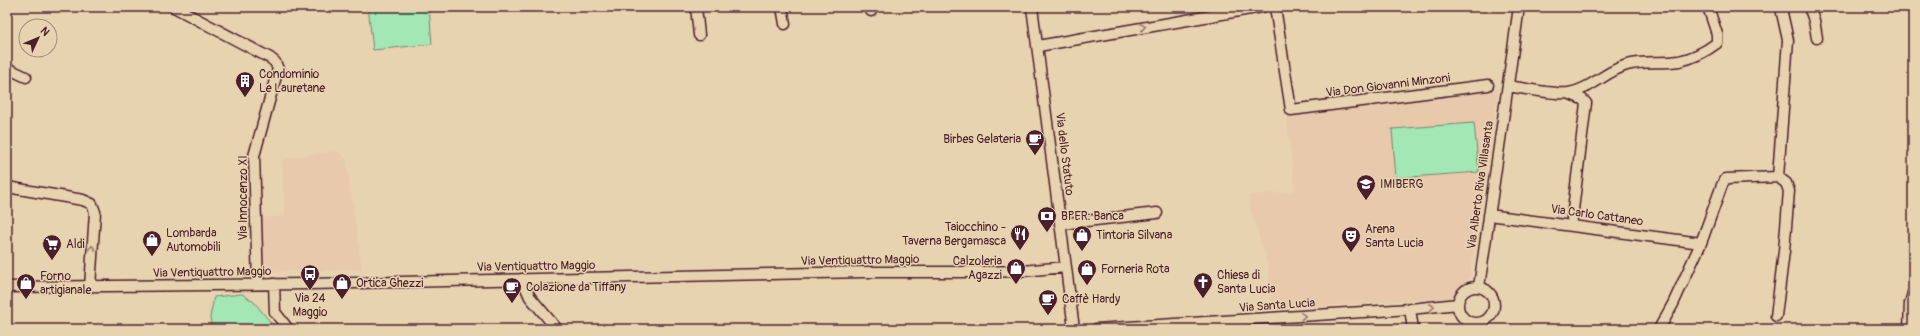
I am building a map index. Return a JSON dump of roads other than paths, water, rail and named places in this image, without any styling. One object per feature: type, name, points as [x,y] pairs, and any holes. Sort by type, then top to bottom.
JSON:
[{"type":"street","name":"Via Innocenzo XI","points":[[174,7],[270,58],[275,62],[278,69],[254,156],[258,284]]},
{"type":"street","points":[[696,7],[699,35]]},
{"type":"street","points":[[782,7],[785,24]]},
{"type":"street","name":"Via dello Statuto","points":[[1032,7],[1074,329]]},
{"type":"street","points":[[1038,46],[1262,7]]},
{"type":"street","name":"Via Don Giovanni Minzoni","points":[[1275,7],[1290,110],[1488,85]]},
{"type":"street","name":"Via Alberto Riva Villasanta","points":[[1479,287],[1519,7]]},
{"type":"street","points":[[1568,93],[1595,83],[1614,70],[1627,65],[1646,62],[1677,62],[1695,57],[1707,50],[1717,43],[1717,34],[1708,7]]},
{"type":"street","points":[[1778,177],[1788,40],[1782,13],[1783,7]]},
{"type":"street","points":[[1808,7],[1813,16],[1817,38]]},
{"type":"street","points":[[7,68],[26,77]]},
{"type":"street","points":[[1508,86],[1568,93],[1582,98],[1586,103],[1572,218]]},
{"type":"street","points":[[1659,329],[1673,304],[1701,243],[1722,185],[1726,179],[1778,177],[1786,183],[1789,191],[1776,316]]},
{"type":"street","points":[[7,187],[83,200],[92,204],[95,212],[90,287]]},
{"type":"street","points":[[1060,224],[1157,212]]},
{"type":"street","name":"Via Carlo Cattaneo","points":[[1489,215],[1701,243]]},
{"type":"street","name":"Via Ventiquattro Maggio","points":[[7,287],[274,284],[857,272],[981,272],[1022,271],[1066,267]]},
{"type":"street","points":[[522,279],[530,297],[557,329]]},
{"type":"street","points":[[274,284],[275,312],[288,329]]},
{"type":"street","points":[[1472,287],[1479,287],[1491,294],[1494,303],[1490,316],[1483,325],[1466,320],[1461,314],[1458,304],[1460,297],[1464,292],[1472,287]]},
{"type":"street","points":[[1909,329],[1910,303],[1913,293]]},
{"type":"street","name":"Via Santa Lucia","points":[[1096,329],[1200,326],[1458,304]]},
{"type":"street","points":[[1410,309],[1413,329]]},
{"type":"place","name":"Condominio Le Lauretane","points":[[245,98]]},
{"type":"place","name":"Birbes Gelateria","points":[[1035,156]]},
{"type":"place","name":"IMIBERG","points":[[1366,201]]},
{"type":"place","name":"BPER: Banca","points":[[1047,233]]},
{"type":"place","name":"Taiocchino - Taverna Bergamasca","points":[[1020,251]]},
{"type":"place","name":"Tintoria Silvana","points":[[1082,252]]},
{"type":"place","name":"Arena Santa Lucia","points":[[1351,253]]},
{"type":"place","name":"Lombarda Automobili","points":[[152,257]]},
{"type":"place","name":"Aldi","points":[[52,261]]},
{"type":"place","name":"Calzoleria Agazzi","points":[[1016,285]]},
{"type":"place","name":"Forneria Rota","points":[[1087,286]]},
{"type":"place","name":"Via 24 Maggio","points":[[310,291]]},
{"type":"place","name":"Chiesa di Santa Lucia","points":[[1203,299]]},
{"type":"place","name":"Forno artigianale","points":[[26,300]]},
{"type":"place","name":"Ortica Ghezzi","points":[[342,300]]},
{"type":"place","name":"Colazione da Tiffany","points":[[512,304]]},
{"type":"place","name":"Caffè Hardy","points":[[1048,316]]}]
